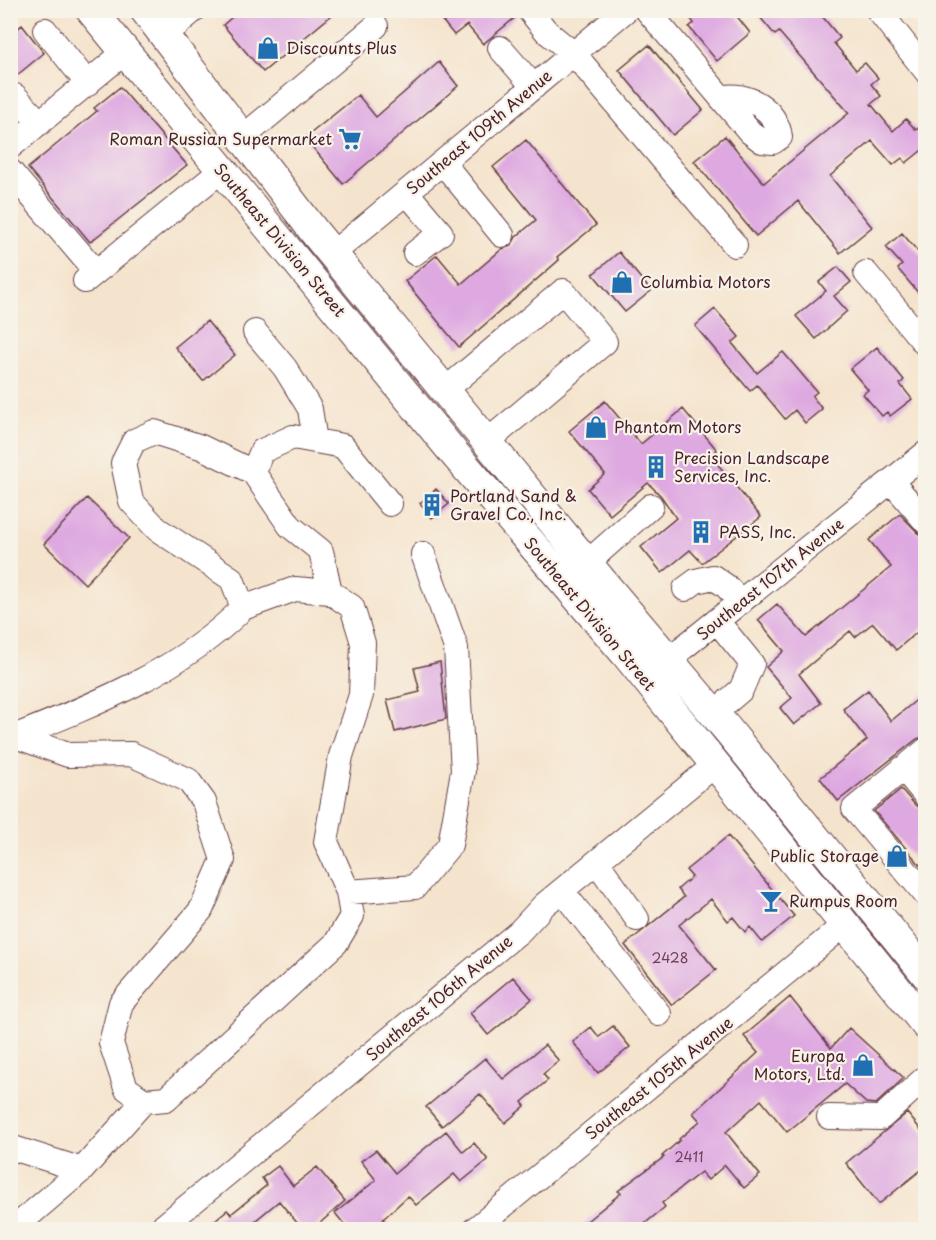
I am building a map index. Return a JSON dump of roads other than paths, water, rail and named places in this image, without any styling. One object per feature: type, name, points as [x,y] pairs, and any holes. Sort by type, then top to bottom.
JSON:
[{"type":"main road","name":"Southeast Division Street","points":[[91,10],[460,460],[626,654],[843,926],[926,1025]]},
{"type":"main road","name":"Southeast Division Street","points":[[145,10],[332,254],[714,713],[926,974]]},
{"type":"main road","points":[[125,52],[147,48],[222,133],[242,138]]},
{"type":"main road","points":[[284,244],[332,254]]},
{"type":"main road","points":[[716,765],[727,758],[736,763],[780,818],[809,830]]},
{"type":"street","points":[[165,35],[194,10]]},
{"type":"street","points":[[529,10],[547,32],[574,54],[735,245]]},
{"type":"street","points":[[878,10],[926,71]]},
{"type":"street","points":[[630,11],[721,98]]},
{"type":"street","name":"Southeast 109th Avenue","points":[[332,254],[574,54],[630,11]]},
{"type":"street","points":[[242,138],[376,26]]},
{"type":"street","points":[[45,30],[88,84]]},
{"type":"street","points":[[500,48],[534,87]]},
{"type":"street","points":[[10,147],[125,52]]},
{"type":"street","points":[[15,96],[40,123]]},
{"type":"street","points":[[442,163],[502,236]]},
{"type":"street","points":[[10,171],[90,277],[222,170]]},
{"type":"street","points":[[407,193],[441,233],[415,253]]},
{"type":"street","points":[[866,273],[926,345]]},
{"type":"street","points":[[445,390],[563,291],[605,342],[488,441]]},
{"type":"street","points":[[255,332],[285,368],[310,409],[315,441]]},
{"type":"street","points":[[243,608],[232,579],[157,529],[131,501],[123,463],[134,441],[154,432],[201,447],[253,472],[290,526],[321,551],[330,592]]},
{"type":"street","points":[[253,472],[262,451],[293,437],[343,446],[390,504]]},
{"type":"street","name":"Southeast 107th Avenue","points":[[669,659],[926,453]]},
{"type":"street","points":[[891,481],[926,522]]},
{"type":"street","points":[[587,563],[651,506]]},
{"type":"street","points":[[348,892],[415,887],[450,845],[463,771],[456,648],[423,554]]},
{"type":"street","points":[[685,589],[696,581],[713,577],[726,586],[741,602]]},
{"type":"street","points":[[295,589],[330,592],[352,607],[363,643],[361,695],[341,756],[326,842],[348,892],[352,916],[336,943],[166,1099],[144,1101],[126,1088],[111,1043],[121,1003],[201,910],[223,860],[204,802],[188,780],[131,754],[68,755],[13,735],[100,702],[158,670],[224,628],[243,608],[295,589]]},
{"type":"street","points":[[714,713],[741,690],[752,664],[717,621]]},
{"type":"street","points":[[926,750],[854,809],[926,895]]},
{"type":"street","name":"Southeast 106th Avenue","points":[[159,1230],[520,931],[562,891],[716,765]]},
{"type":"street","points":[[903,768],[926,796]]},
{"type":"street","points":[[597,862],[637,919]]},
{"type":"street","points":[[562,891],[658,1014]]},
{"type":"street","name":"Southeast 105th Avenue","points":[[474,1230],[843,926]]},
{"type":"street","points":[[829,1117],[881,1118],[926,1077]]},
{"type":"street","points":[[12,1230],[82,1170],[144,1101]]},
{"type":"street","points":[[10,1147],[82,1170]]},
{"type":"place","name":"Discounts Plus","points":[[268,48]]},
{"type":"place","name":"Roman Russian Supermarket","points":[[350,139]]},
{"type":"place","name":"Columbia Motors","points":[[622,282]]},
{"type":"place","name":"Phantom Motors","points":[[596,427]]},
{"type":"place","name":"Precision Landscape Services, Inc.","points":[[656,467]]},
{"type":"place","name":"Portland Sand & Gravel Co., Inc.","points":[[432,505]]},
{"type":"place","name":"PASS, Inc.","points":[[701,532]]},
{"type":"place","name":"Public Storage","points":[[897,856]]},
{"type":"place","name":"Rumpus Room","points":[[771,901]]},
{"type":"place","name":"Europa Motors, Ltd.","points":[[863,1065]]}]
